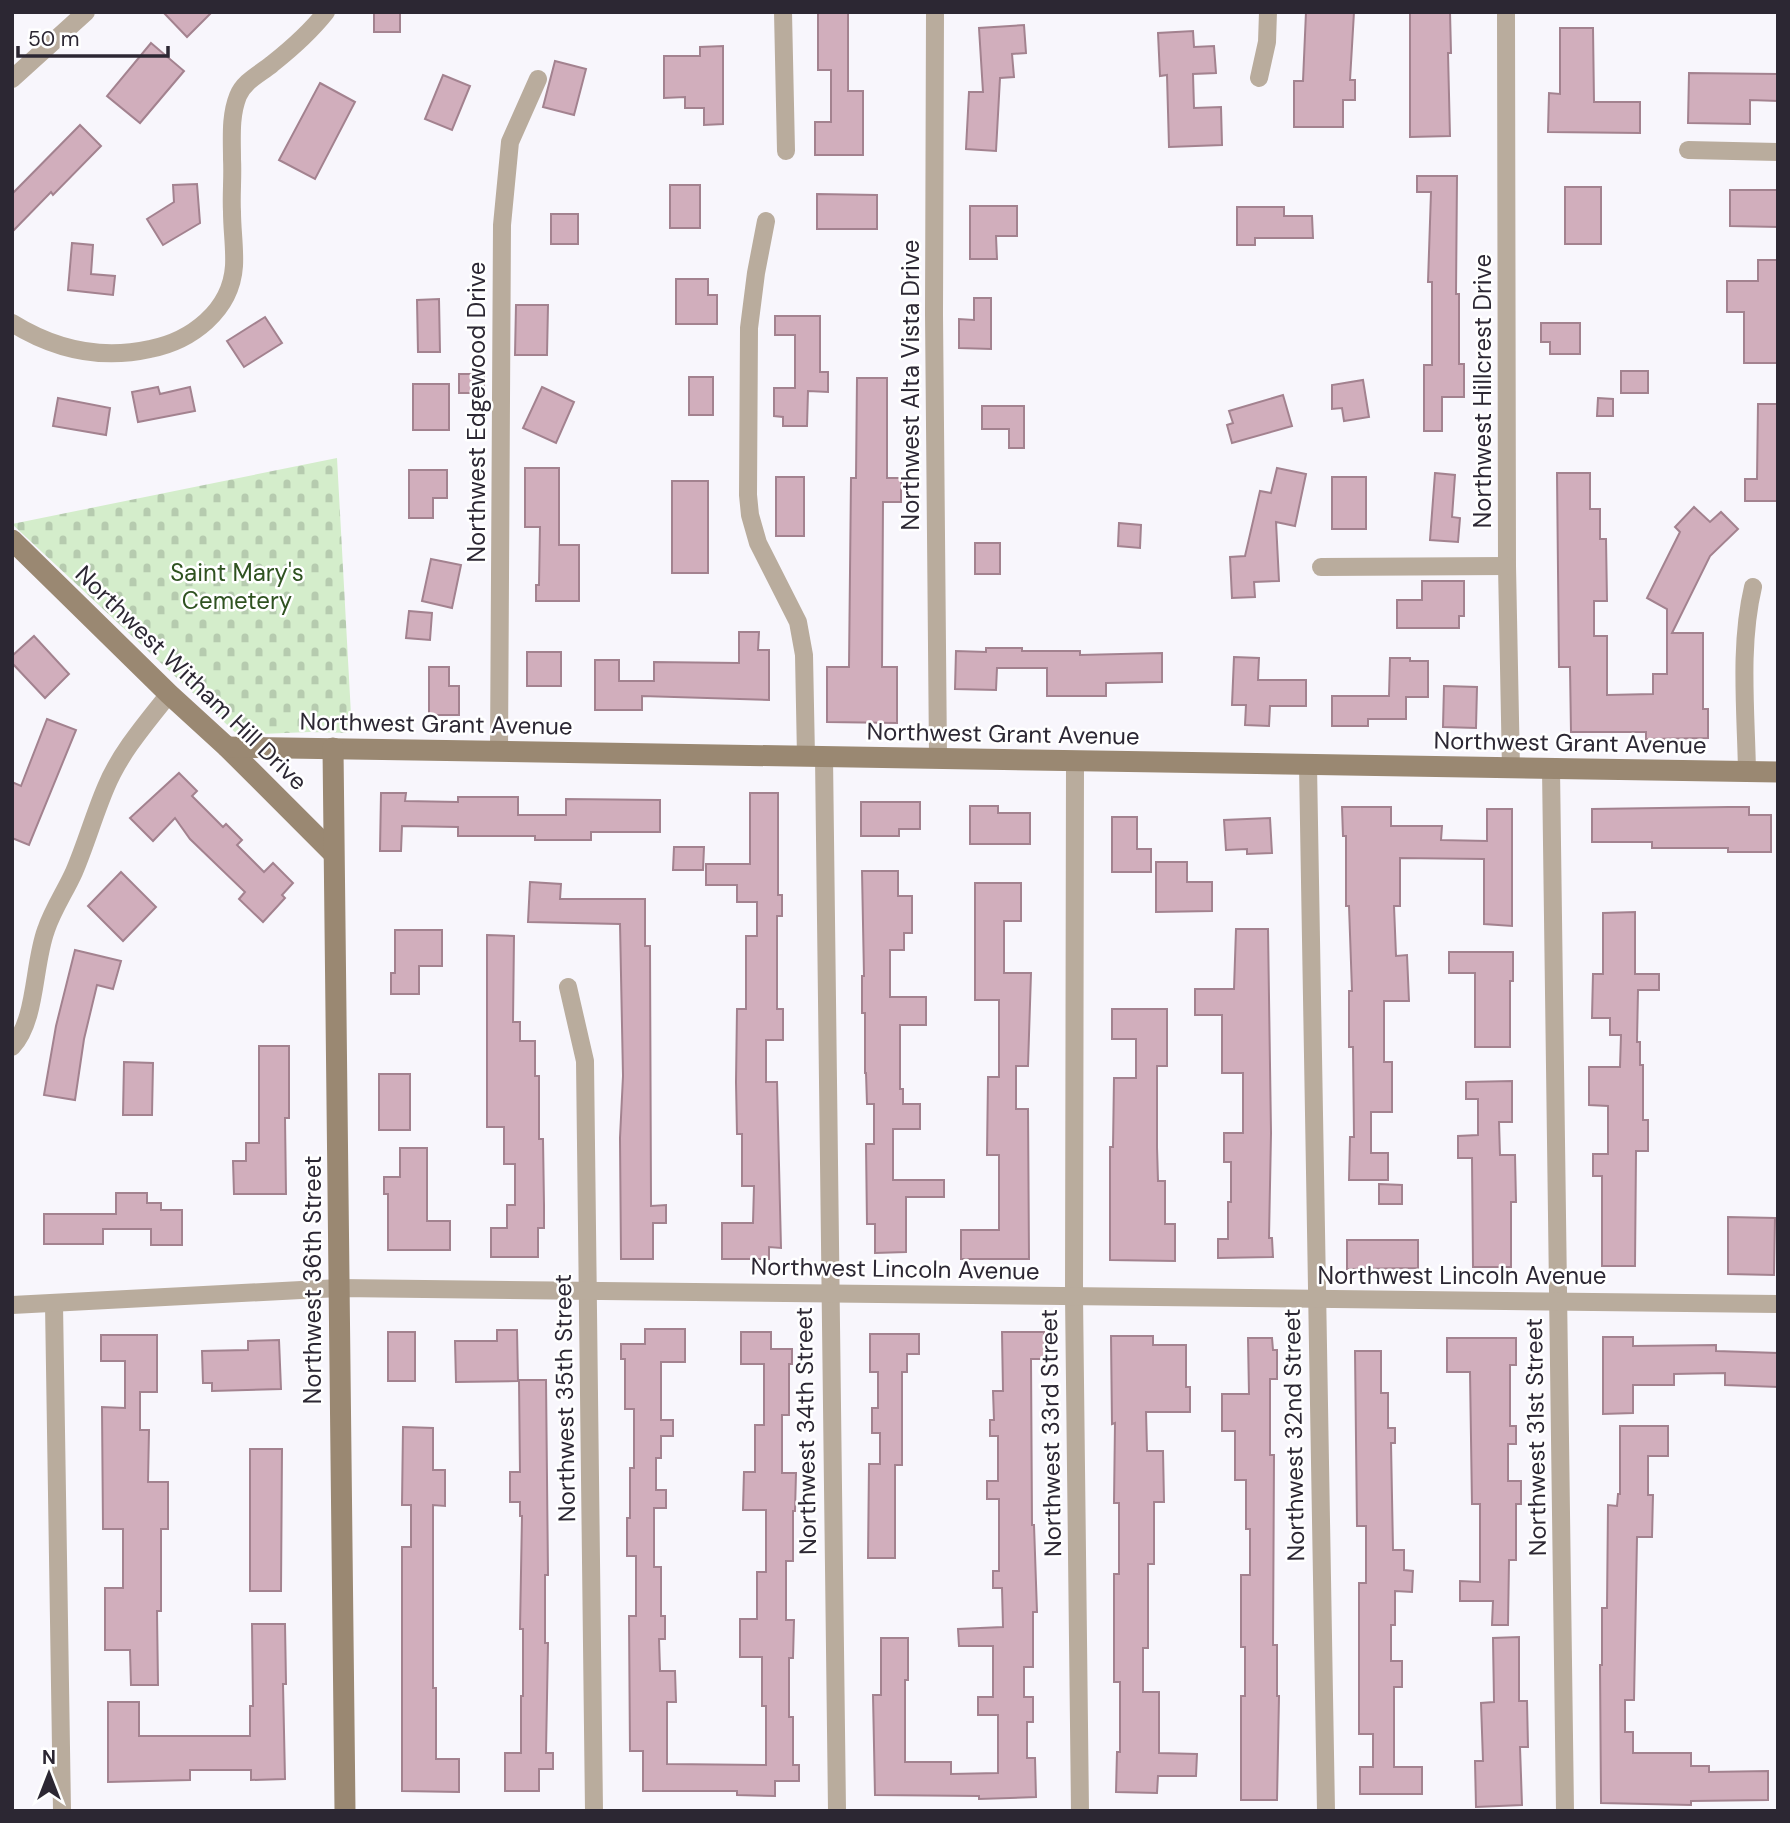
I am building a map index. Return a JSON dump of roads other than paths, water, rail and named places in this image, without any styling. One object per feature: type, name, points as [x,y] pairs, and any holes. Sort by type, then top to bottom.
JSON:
[{"type":"street","points":[[12,79],[86,12]]},
{"type":"street","points":[[12,323],[48,342],[73,349],[101,354],[134,353],[163,347],[179,340],[195,331],[214,314],[225,297],[234,266],[232,127],[239,92],[326,12]]},
{"type":"street","points":[[783,12],[786,151]]},
{"type":"street","name":"Northwest Alta Vista Drive","points":[[934,12],[938,757]]},
{"type":"street","points":[[1259,78],[1267,42],[1268,12]]},
{"type":"street","name":"Northwest Hillcrest Drive","points":[[1506,12],[1507,566],[1511,769]]},
{"type":"street","name":"Northwest Edgewood Drive","points":[[499,752],[502,225],[510,142],[538,79]]},
{"type":"street","points":[[1688,150],[1778,152]]},
{"type":"street","name":"Northwest 34th Street","points":[[766,221],[749,328],[748,495],[758,543],[798,622],[815,757],[829,1293],[836,1811]]},
{"type":"street","name":"Northwest Witham Hill Drive","points":[[12,540],[334,853]]},
{"type":"street","points":[[1321,567],[1507,566]]},
{"type":"street","points":[[1747,772],[1747,623],[1753,587]]},
{"type":"street","points":[[12,1047],[26,1024],[45,931],[73,874],[106,787],[137,735],[169,694]]},
{"type":"street","name":"Northwest Grant Avenue","points":[[227,747],[1778,772]]},
{"type":"street","name":"Northwest 36th Street","points":[[333,748],[345,1811]]},
{"type":"street","name":"Northwest 33rd Street","points":[[1075,762],[1074,1296],[1080,1811]]},
{"type":"street","name":"Northwest 32nd Street","points":[[1308,765],[1326,1811]]},
{"type":"street","name":"Northwest 31st Street","points":[[1551,769],[1565,1811]]},
{"type":"street","name":"Northwest 35th Street","points":[[568,987],[585,1061],[594,1811]]},
{"type":"street","name":"Northwest Lincoln Avenue","points":[[12,1305],[339,1288],[1778,1304]]},
{"type":"street","points":[[54,1304],[62,1811]]},
{"type":"park label","name":"Saint Mary's Cemetery","points":[[237,587]]}]
